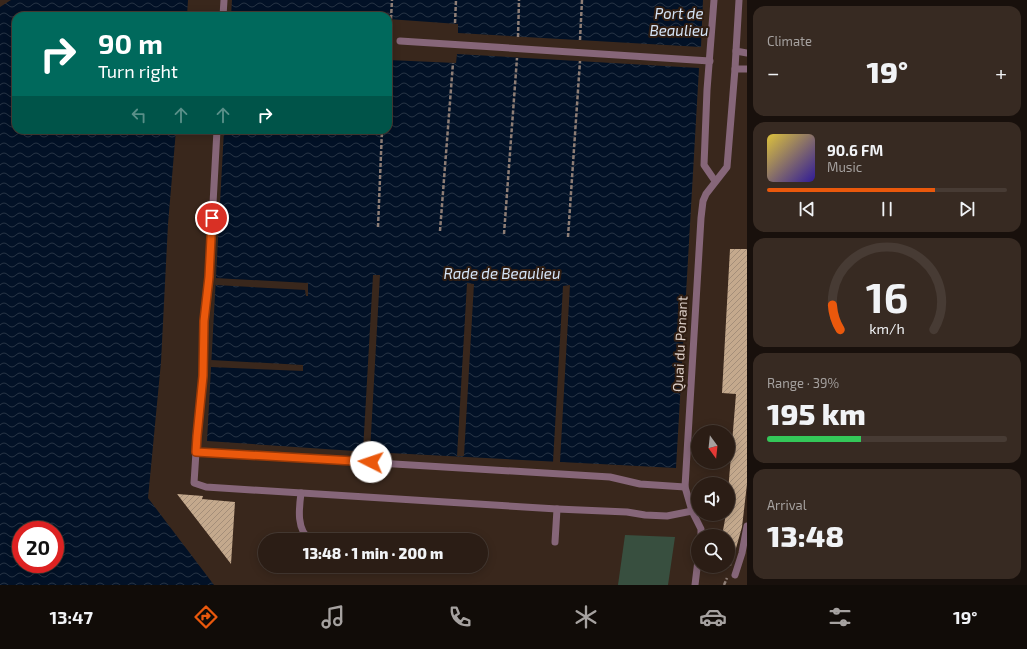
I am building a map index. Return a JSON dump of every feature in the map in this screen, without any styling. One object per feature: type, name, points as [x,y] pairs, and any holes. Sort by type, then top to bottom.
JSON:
[{"type":"lane","points":[[223,12],[224,0]]},
{"type":"lane","points":[[714,0],[704,165],[715,181]]},
{"type":"lane","points":[[739,0],[736,51],[747,53]]},
{"type":"lane","points":[[400,41],[710,61]]},
{"type":"lane","name":"Quai du Ponant","points":[[691,507],[686,487],[700,218],[703,201],[715,181],[727,166],[736,51]]},
{"type":"lane","points":[[735,69],[747,69]]},
{"type":"lane","points":[[217,134],[209,277],[204,321],[203,376],[194,483],[206,487],[627,512],[645,515],[667,516],[691,511]]},
{"type":"lane","points":[[196,452],[610,477],[640,484],[686,487]]},
{"type":"lane","points":[[301,493],[301,529],[305,533]]},
{"type":"lane","points":[[555,542],[557,509]]},
{"type":"lane","points":[[735,576],[742,553],[747,526]]},
{"type":"lane","points":[[697,573],[697,584]]},
{"type":"path","points":[[391,12],[392,0]]},
{"type":"path","points":[[455,23],[456,0]]},
{"type":"path","points":[[518,36],[519,0]]},
{"type":"path","points":[[580,40],[582,0]]},
{"type":"path","points":[[504,234],[517,57]]},
{"type":"path","points":[[568,237],[580,60]]},
{"type":"path","points":[[440,231],[453,63]]},
{"type":"path","points":[[378,226],[382,134]]},
{"type":"green space","points":[[625,535],[675,537],[668,585],[618,585]]},
{"type":"water","points":[[11,0],[188,0],[187,12],[12,12],[12,134],[176,134],[168,224],[161,362],[148,498],[214,585],[0,585],[0,7]]},
{"type":"water","name":"Port de Beaulieu","points":[[232,0],[703,0],[701,47],[458,33],[458,24],[392,19],[392,12],[231,12]]},
{"type":"water","name":"Rade de Beaulieu","points":[[457,54],[699,68],[676,468],[370,452],[207,441],[224,134],[392,134],[392,60],[456,63]]},
{"type":"pier","points":[[373,275],[380,275],[370,452],[363,451]]},
{"type":"pier","points":[[215,278],[308,283],[308,296],[306,296],[305,290],[215,285]]},
{"type":"pier","points":[[467,283],[474,284],[464,456],[457,456]]},
{"type":"pier","points":[[570,285],[560,462],[553,462],[563,286]]},
{"type":"pier","points":[[211,360],[303,365],[303,371],[210,367]]},
{"type":"building","points":[[730,249],[747,249],[747,484],[742,527],[735,552],[735,529],[723,529],[725,521],[735,521],[735,477],[729,477],[730,469],[735,469],[735,425],[733,425],[736,394],[722,393]]},
{"type":"building","points":[[177,494],[203,496],[202,499],[235,502],[231,564]]},
{"type":"route","points":[[212,218],[209,277],[204,321],[203,376],[196,452],[371,462]]}]
